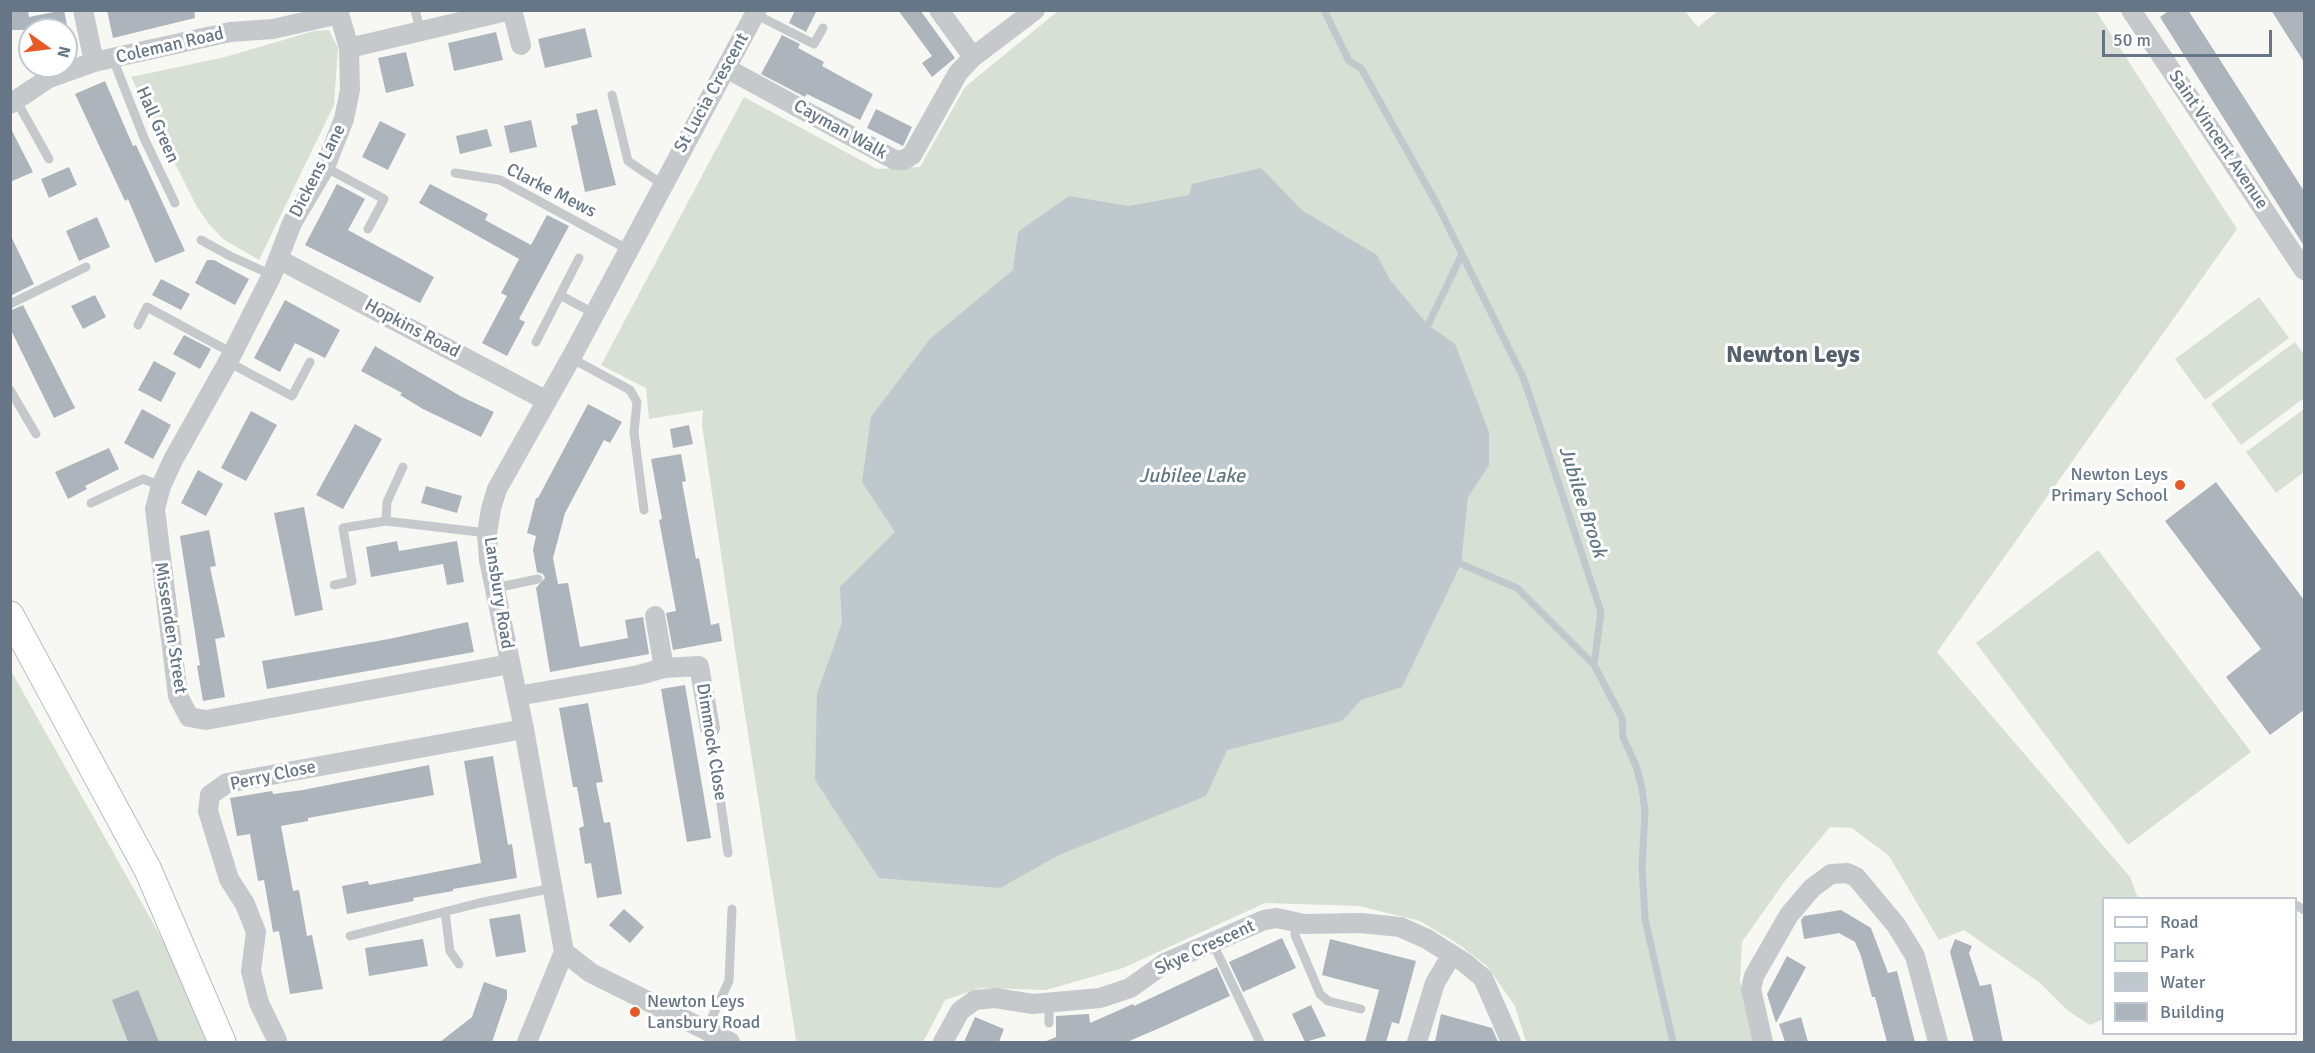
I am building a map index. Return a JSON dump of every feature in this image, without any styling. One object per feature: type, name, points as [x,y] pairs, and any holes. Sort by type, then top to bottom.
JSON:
[{"type":"street","points":[[83,10],[104,61]]},
{"type":"street","points":[[349,48],[421,33],[511,10],[521,45]]},
{"type":"street","name":"Cayman Walk","points":[[726,68],[895,160],[904,160],[912,155],[948,87],[973,57],[1035,10]]},
{"type":"street","name":"Saint Vincent Avenue","points":[[2131,10],[2304,270]]},
{"type":"street","name":"Coleman Road","points":[[13,102],[50,78],[104,61],[230,32],[273,29],[338,12]]},
{"type":"street","name":"Dickens Lane","points":[[275,267],[292,223],[324,166],[346,110],[350,90],[349,48],[338,12]]},
{"type":"street","name":"St Lucia Crescent","points":[[665,180],[756,12]]},
{"type":"street","points":[[945,13],[973,57]]},
{"type":"street","name":"Lansbury Road","points":[[564,952],[524,729],[495,588],[487,533],[497,489],[595,314],[665,180]]},
{"type":"street","name":"Missenden Street","points":[[275,267],[161,486],[155,509],[155,525],[178,696],[189,717],[206,720],[510,664]]},
{"type":"street","name":"Hopkins Road","points":[[275,267],[547,401]]},
{"type":"street","points":[[10,615],[148,870],[222,1042]]},
{"type":"street","points":[[655,616],[664,668]]},
{"type":"street","name":"Dimmock Close","points":[[517,696],[639,675],[664,668],[699,666],[710,728]]},
{"type":"street","name":"Perry Close","points":[[277,1040],[259,1003],[250,971],[256,932],[245,904],[229,879],[208,811],[210,795],[227,783],[524,729]]},
{"type":"street","points":[[1763,1042],[1751,989],[1754,976],[1789,915],[1812,888],[1831,873],[1847,873],[1856,877],[1883,908],[1916,956],[1938,1042]]},
{"type":"street","name":"Skye Crescent","points":[[943,1042],[960,1011],[975,1000],[995,998],[1033,1004],[1100,998],[1130,988],[1165,963],[1264,920],[1277,918],[1297,922],[1360,923],[1400,927],[1427,939],[1483,978],[1510,1042]]},
{"type":"street","points":[[527,1042],[564,952],[591,973],[730,1042]]},
{"type":"street","points":[[1417,1042],[1435,983],[1451,956]]},
{"type":"lane","points":[[415,10],[421,33]]},
{"type":"lane","points":[[756,12],[814,44],[823,28]]},
{"type":"lane","name":"Hall Green","points":[[104,61],[175,203]]},
{"type":"lane","points":[[612,95],[628,161],[665,180]]},
{"type":"lane","points":[[13,102],[49,159]]},
{"type":"lane","points":[[324,166],[384,199],[368,229]]},
{"type":"lane","name":"Clarke Mews","points":[[455,173],[500,180],[627,249]]},
{"type":"lane","points":[[201,240],[230,256],[275,267]]},
{"type":"lane","points":[[537,342],[579,258]]},
{"type":"lane","points":[[10,304],[86,267]]},
{"type":"lane","points":[[560,295],[595,314]]},
{"type":"lane","points":[[138,325],[147,307],[292,396],[310,362]]},
{"type":"lane","points":[[571,358],[630,390],[637,402],[634,432],[644,510]]},
{"type":"lane","points":[[10,390],[36,434]]},
{"type":"lane","points":[[386,521],[387,502],[403,467]]},
{"type":"lane","points":[[91,503],[143,479],[161,486]]},
{"type":"lane","points":[[334,585],[352,582],[343,528],[386,521],[487,533]]},
{"type":"lane","points":[[495,588],[538,579]]},
{"type":"lane","name":"Dimmock Close","points":[[710,728],[728,853]]},
{"type":"lane","points":[[350,936],[553,888]]},
{"type":"lane","points":[[706,1030],[729,981],[732,909]]},
{"type":"lane","points":[[445,912],[450,951],[459,964]]},
{"type":"lane","points":[[1297,922],[1295,935],[1320,994],[1328,1001],[1361,1009]]},
{"type":"lane","points":[[1212,942],[1260,1042]]},
{"type":"lane","points":[[1049,1002],[1049,1023]]},
{"type":"green space","points":[[1684,10],[1698,27],[1719,10],[2096,11],[2237,229],[1937,652],[2130,877],[2138,897],[2102,897],[2102,1019],[2090,1025],[2068,1011],[2040,983],[1964,930],[1939,940],[1889,856],[1852,828],[1830,827],[1785,881],[1742,942],[1740,981],[1754,1042],[1526,1042],[1515,1006],[1487,966],[1458,944],[1420,921],[1359,906],[1265,903],[1123,968],[1046,990],[980,988],[945,1000],[923,1042],[802,1042],[796,1040],[739,676],[702,425],[703,410],[649,419],[646,388],[601,365],[744,97],[877,169],[920,167],[965,87],[1058,11]]},
{"type":"green space","points":[[329,30],[338,48],[334,105],[259,260],[223,239],[197,207],[131,77],[225,57],[314,31]]},
{"type":"green space","points":[[2259,297],[2289,338],[2205,400],[2175,359]]},
{"type":"green space","points":[[2295,342],[2304,355],[2304,398],[2241,445],[2211,404]]},
{"type":"green space","points":[[2304,409],[2304,472],[2276,493],[2246,452]]},
{"type":"green space","points":[[2098,550],[2251,752],[2128,845],[1976,643]]},
{"type":"green space","points":[[10,669],[184,978],[209,1042],[11,1042]]},
{"type":"water","name":"Jubilee Lake","points":[[1261,168],[1303,211],[1377,255],[1390,280],[1428,325],[1455,344],[1489,432],[1489,465],[1468,497],[1461,564],[1402,687],[1361,700],[1342,721],[1227,750],[1206,796],[1059,855],[1000,888],[879,878],[815,780],[817,694],[842,623],[840,587],[895,532],[862,482],[871,417],[930,339],[1013,270],[1018,232],[1069,196],[1129,206],[1189,195],[1192,184]]},
{"type":"building","points":[[10,10],[28,10],[29,17],[64,10],[66,18],[18,18],[18,30],[10,30]]},
{"type":"building","points":[[107,10],[194,10],[195,18],[113,38]]},
{"type":"building","points":[[795,10],[817,10],[806,32],[789,23]]},
{"type":"building","points":[[898,10],[920,10],[955,58],[932,77],[922,63],[932,56]]},
{"type":"building","points":[[2170,10],[2188,10],[2304,191],[2304,246],[2160,17]]},
{"type":"building","points":[[2271,10],[2304,10],[2304,62]]},
{"type":"building","points":[[585,28],[592,57],[545,68],[538,39]]},
{"type":"building","points":[[496,32],[503,60],[454,71],[448,43]]},
{"type":"building","points":[[782,35],[800,44],[798,48],[824,62],[822,66],[873,94],[860,120],[807,94],[805,97],[761,74]]},
{"type":"building","points":[[406,52],[414,86],[386,93],[378,58]]},
{"type":"building","points":[[105,81],[133,146],[136,145],[185,251],[155,263],[128,199],[125,201],[75,94]]},
{"type":"building","points":[[597,109],[616,185],[585,192],[571,126],[578,124],[576,114]]},
{"type":"building","points":[[876,109],[912,127],[903,146],[867,128]]},
{"type":"building","points":[[531,120],[537,147],[510,153],[504,126]]},
{"type":"building","points":[[380,121],[406,134],[388,170],[362,157]]},
{"type":"building","points":[[10,127],[33,172],[10,182]]},
{"type":"building","points":[[487,129],[492,146],[460,154],[456,136]]},
{"type":"building","points":[[69,167],[77,185],[49,198],[41,179]]},
{"type":"building","points":[[337,184],[365,199],[348,230],[434,277],[420,303],[305,245]]},
{"type":"building","points":[[430,184],[488,214],[485,220],[531,245],[547,215],[569,226],[519,319],[525,322],[507,356],[482,343],[507,296],[501,293],[519,259],[419,203]]},
{"type":"building","points":[[97,217],[110,247],[79,261],[66,231]]},
{"type":"building","points":[[10,234],[34,284],[10,296]]},
{"type":"building","points":[[207,260],[214,260],[249,279],[235,305],[195,283]]},
{"type":"building","points":[[161,279],[190,294],[181,310],[152,295]]},
{"type":"building","points":[[95,295],[106,317],[83,329],[71,306]]},
{"type":"building","points":[[285,300],[340,330],[325,358],[295,343],[280,372],[254,358]]},
{"type":"building","points":[[23,305],[75,408],[54,418],[10,328],[10,311]]},
{"type":"building","points":[[184,335],[211,349],[200,369],[173,354]]},
{"type":"building","points":[[375,346],[462,397],[494,412],[481,437],[423,409],[400,395],[402,393],[361,371]]},
{"type":"building","points":[[154,361],[176,373],[161,402],[138,390]]},
{"type":"building","points":[[588,404],[622,422],[610,443],[604,440],[565,513],[553,558],[558,584],[568,583],[580,647],[628,638],[625,620],[643,617],[649,654],[550,672],[536,588],[545,578],[543,574],[537,572],[533,550],[536,536],[527,533],[536,498]]},
{"type":"building","points":[[142,409],[171,425],[153,459],[124,443]]},
{"type":"building","points":[[251,411],[277,425],[246,481],[221,468]]},
{"type":"building","points":[[355,424],[382,439],[343,509],[316,495]]},
{"type":"building","points":[[689,425],[693,444],[673,448],[670,429]]},
{"type":"building","points":[[109,448],[119,469],[85,486],[87,489],[68,499],[55,472]]},
{"type":"building","points":[[681,454],[686,481],[682,482],[696,559],[699,558],[711,625],[719,623],[722,641],[673,650],[666,613],[676,611],[659,520],[662,519],[651,459]]},
{"type":"building","points":[[198,470],[223,484],[206,516],[181,503]]},
{"type":"building","points":[[2216,482],[2304,600],[2304,710],[2270,735],[2226,677],[2261,649],[2165,521]]},
{"type":"building","points":[[426,486],[462,496],[457,513],[421,503]]},
{"type":"building","points":[[304,507],[323,610],[295,616],[274,513]]},
{"type":"building","points":[[209,530],[216,566],[210,567],[225,637],[215,639],[225,697],[203,701],[197,666],[200,665],[180,536]]},
{"type":"building","points":[[397,541],[399,551],[457,541],[464,582],[447,585],[443,564],[371,577],[366,547]]},
{"type":"building","points":[[468,622],[474,652],[267,689],[262,661],[389,639]]},
{"type":"building","points":[[685,685],[711,838],[687,842],[661,689]]},
{"type":"building","points":[[588,703],[603,782],[596,783],[604,823],[610,822],[622,894],[597,898],[591,863],[585,864],[579,828],[584,826],[577,787],[573,787],[559,708]]},
{"type":"building","points":[[493,756],[508,845],[512,844],[517,878],[453,889],[453,891],[413,898],[414,901],[347,914],[342,886],[368,881],[369,885],[481,863],[464,761]]},
{"type":"building","points":[[429,765],[434,795],[308,818],[308,821],[281,826],[293,891],[299,890],[307,936],[312,935],[323,989],[290,994],[279,931],[273,932],[264,880],[258,881],[250,834],[237,836],[230,798],[272,791],[273,794],[303,790]]},
{"type":"building","points":[[624,909],[644,927],[630,943],[609,925]]},
{"type":"building","points":[[1841,910],[1871,928],[1888,973],[1897,971],[1915,1042],[1887,1042],[1875,997],[1872,997],[1855,942],[1839,933],[1804,939],[1801,920],[1804,916]]},
{"type":"building","points":[[520,914],[526,952],[496,957],[489,919]]},
{"type":"building","points":[[1282,938],[1296,968],[1243,992],[1229,962]]},
{"type":"building","points":[[423,939],[428,966],[369,976],[365,948]]},
{"type":"building","points":[[1330,939],[1416,961],[1399,1024],[1392,1022],[1386,1042],[1365,1042],[1379,990],[1322,975]]},
{"type":"building","points":[[1955,939],[1972,946],[1969,953],[1980,986],[1991,984],[2003,1042],[1974,1042],[1950,952]]},
{"type":"building","points":[[1787,956],[1806,967],[1776,1023],[1767,994]]},
{"type":"building","points":[[1217,967],[1230,996],[1162,1027],[1127,1042],[1044,1042],[1056,1037],[1056,1016],[1089,1014],[1090,1023],[1133,1004],[1134,1006]]},
{"type":"building","points":[[484,982],[507,990],[507,998],[492,1042],[440,1042],[472,1017]]},
{"type":"building","points":[[138,990],[159,1042],[128,1042],[112,1000]]},
{"type":"building","points":[[1311,1005],[1326,1036],[1305,1042],[1292,1014]]},
{"type":"building","points":[[1441,1014],[1492,1028],[1498,1042],[1435,1042]]},
{"type":"building","points":[[975,1017],[1004,1029],[999,1042],[964,1042]]},
{"type":"building","points":[[1801,1017],[1808,1042],[1785,1042],[1779,1024]]},
{"type":"waterway","name":"Jubilee Brook","points":[[1324,10],[1349,61],[1361,68],[1438,206],[1523,377],[1531,400],[1601,612],[1594,665],[1622,718],[1623,737],[1636,766],[1642,788],[1645,812],[1642,866],[1645,919],[1673,1042]]},
{"type":"waterway","points":[[1428,325],[1462,254]]},
{"type":"waterway","points":[[1461,564],[1517,588],[1594,665]]},
{"type":"place","name":"Newton Leys Primary School","points":[[2180,485]]},
{"type":"place","name":"Newton Leys Lansbury Road","points":[[635,1012]]},
{"type":"district","name":"Newton Leys","points":[[1793,356]]}]
